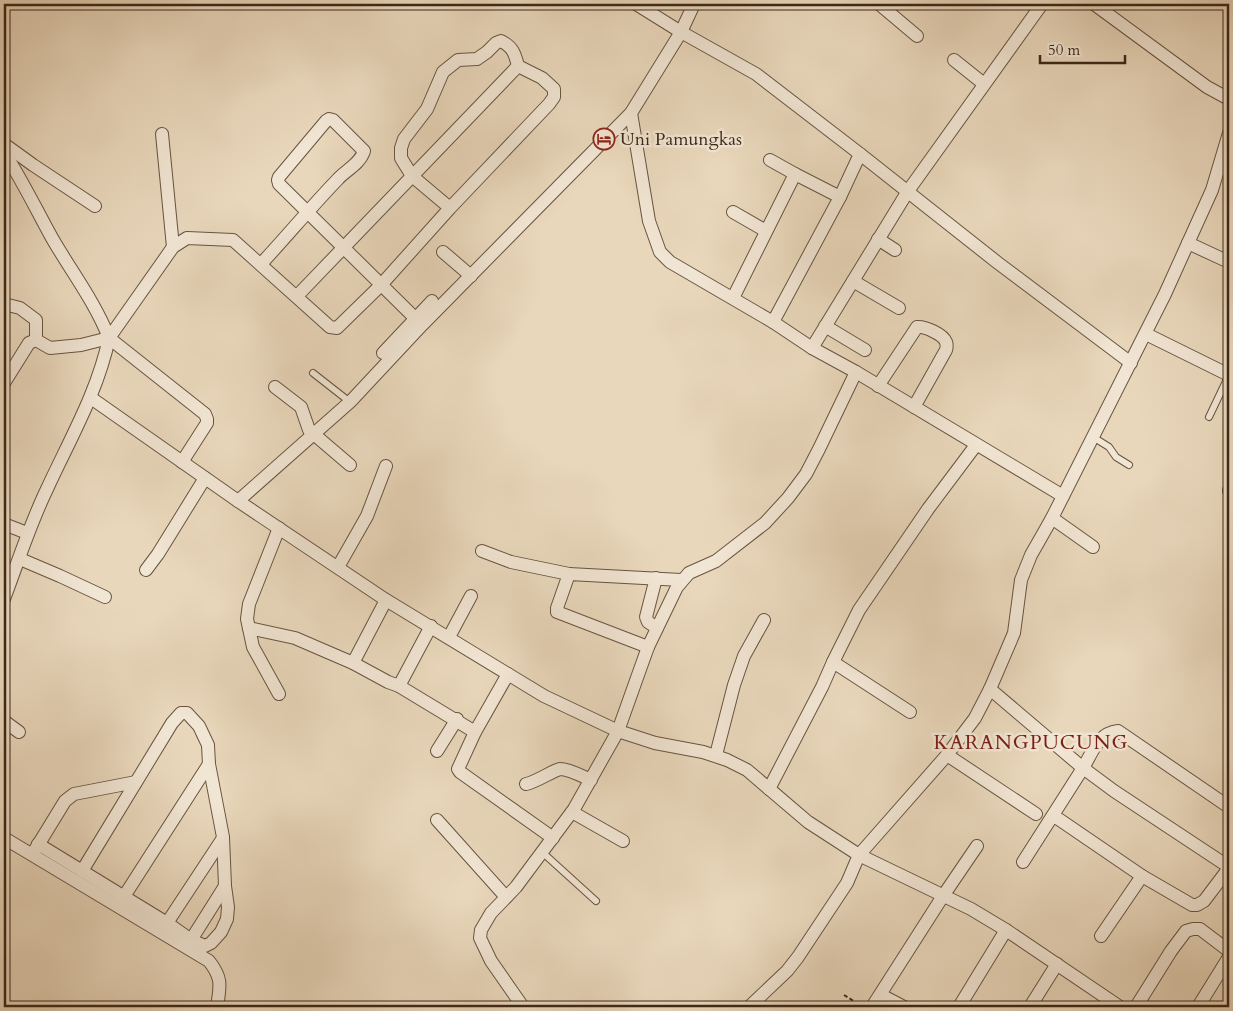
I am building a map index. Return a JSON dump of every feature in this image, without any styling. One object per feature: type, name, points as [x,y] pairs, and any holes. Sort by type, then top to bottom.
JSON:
[{"type":"street","points":[[636,4],[681,32],[756,74],[1006,269],[1131,363]]},
{"type":"street","points":[[238,501],[350,402],[631,113],[681,32],[694,4]]},
{"type":"street","points":[[878,4],[917,36]]},
{"type":"street","points":[[812,348],[908,191],[1042,4]]},
{"type":"street","points":[[1094,4],[1207,88],[1229,100]]},
{"type":"street","points":[[4,599],[7,582],[20,559],[28,532],[91,398],[110,338],[173,247],[187,238],[233,240],[330,326],[337,328],[381,285],[554,97],[554,89],[542,78],[518,66],[514,51],[509,45],[501,41],[477,59],[458,60],[443,72],[427,109],[404,139],[401,148],[400,158],[412,176],[450,208]]},
{"type":"street","points":[[954,60],[984,84]]},
{"type":"street","points":[[297,296],[518,66]]},
{"type":"street","points":[[631,113],[649,221],[660,252],[670,262],[1063,496]]},
{"type":"street","points":[[261,264],[307,213],[338,179],[358,161],[364,151],[333,120],[329,119],[278,180],[281,187],[307,213],[381,285],[416,318]]},
{"type":"street","points":[[749,1007],[787,971],[798,957],[847,883],[859,855],[947,755],[974,718],[990,690],[1014,633],[1021,580],[1030,555],[1052,518],[1146,334],[1212,190],[1229,133]]},
{"type":"street","points":[[162,134],[173,247]]},
{"type":"street","points":[[4,144],[32,165],[95,206]]},
{"type":"street","points":[[4,152],[21,178],[53,239],[110,338],[204,414],[207,419],[207,423],[182,462]]},
{"type":"street","points":[[773,322],[840,197],[860,154]]},
{"type":"street","points":[[770,160],[840,197]]},
{"type":"street","points":[[733,298],[795,174]]},
{"type":"street","points":[[733,212],[766,231]]},
{"type":"street","points":[[878,240],[895,250]]},
{"type":"street","points":[[1188,243],[1229,262]]},
{"type":"street","points":[[443,252],[471,276]]},
{"type":"street","points":[[853,281],[899,308]]},
{"type":"street","points":[[383,353],[432,301]]},
{"type":"street","points":[[4,304],[20,308],[36,320],[36,340]]},
{"type":"street","points":[[825,326],[865,350]]},
{"type":"street","points":[[878,386],[917,327],[920,326],[933,332],[945,340],[947,344],[946,350],[914,407]]},
{"type":"street","points":[[1146,334],[1228,371]]},
{"type":"street","points":[[36,340],[50,348],[81,345],[110,338]]},
{"type":"street","points":[[4,384],[29,343],[36,340]]},
{"type":"street","points":[[523,1007],[491,961],[480,938],[481,930],[491,913],[506,897],[572,812],[618,731],[648,647],[681,580],[690,573],[716,561],[765,523],[788,498],[806,474],[856,372]]},
{"type":"street","points":[[275,387],[301,407],[309,430],[350,465]]},
{"type":"street","points":[[91,398],[238,501],[386,600],[544,696],[618,731],[654,743],[716,756],[747,770],[808,822],[859,855],[971,908],[1057,964],[1102,1003],[1120,1007]]},
{"type":"street","points":[[769,788],[822,687],[850,627],[877,583],[976,445]]},
{"type":"street","points":[[338,567],[367,516],[386,466]]},
{"type":"street","points":[[146,570],[205,478]]},
{"type":"street","points":[[1052,518],[1093,547]]},
{"type":"street","points":[[4,524],[28,532]]},
{"type":"street","points":[[279,528],[249,604],[247,619],[253,647],[279,694]]},
{"type":"street","points":[[482,552],[511,562],[569,574],[681,580]]},
{"type":"street","points":[[20,559],[105,598]]},
{"type":"street","points":[[569,574],[557,612],[648,647]]},
{"type":"street","points":[[656,578],[646,617],[651,626],[657,628]]},
{"type":"street","points":[[449,637],[471,596]]},
{"type":"street","points":[[353,663],[386,600]]},
{"type":"street","points":[[716,756],[734,685],[744,656],[764,620]]},
{"type":"street","points":[[399,686],[431,626]]},
{"type":"street","points":[[249,628],[295,638],[353,663],[399,686],[425,703],[457,719],[475,732]]},
{"type":"street","points":[[833,662],[910,712]]},
{"type":"street","points":[[508,674],[475,732],[458,769],[553,838]]},
{"type":"street","points":[[990,690],[1083,768],[1114,791],[1229,867],[1204,901],[1198,906],[1192,905],[1142,876],[1053,816]]},
{"type":"street","points":[[4,838],[35,849],[82,871],[123,898],[167,923],[191,940],[200,945],[208,945],[220,932],[227,913],[223,838],[209,764],[208,745],[202,730],[187,713],[181,713],[172,723],[82,871]]},
{"type":"street","points":[[437,752],[457,719]]},
{"type":"street","points":[[4,721],[19,732]]},
{"type":"street","points":[[1023,862],[1101,737],[1109,732],[1118,731],[1229,807]]},
{"type":"street","points":[[947,755],[1036,814]]},
{"type":"street","points":[[123,898],[209,764]]},
{"type":"street","points":[[526,784],[537,781],[558,769],[590,780]]},
{"type":"street","points":[[35,849],[65,801],[74,794],[136,782]]},
{"type":"street","points":[[572,812],[623,841]]},
{"type":"street","points":[[437,820],[506,897]]},
{"type":"street","points":[[167,923],[223,838]]},
{"type":"street","points":[[872,1007],[977,846]]},
{"type":"street","points":[[35,849],[209,961],[218,973],[220,982],[216,1007]]},
{"type":"street","points":[[1101,936],[1142,876]]},
{"type":"street","points":[[191,940],[225,886]]},
{"type":"street","points":[[1136,1007],[1170,952],[1186,931],[1192,928],[1200,929],[1229,951]]},
{"type":"street","points":[[959,1007],[1006,930]]},
{"type":"street","points":[[1198,1007],[1229,957]]},
{"type":"street","points":[[1030,1007],[1057,964]]},
{"type":"street","points":[[881,994],[904,1007]]},
{"type":"lane","points":[[1209,417],[1228,371]]},
{"type":"lane","points":[[313,373],[350,402]]},
{"type":"lane","points":[[1093,437],[1108,447],[1116,457],[1129,465]]},
{"type":"lane","points":[[542,852],[596,901]]},
{"type":"path","points":[[844,995],[865,1007]]},
{"type":"place","name":"Uni Pamungkas","points":[[604,139]]},
{"type":"district","name":"KARANGPUCUNG","points":[[1031,742]]}]
